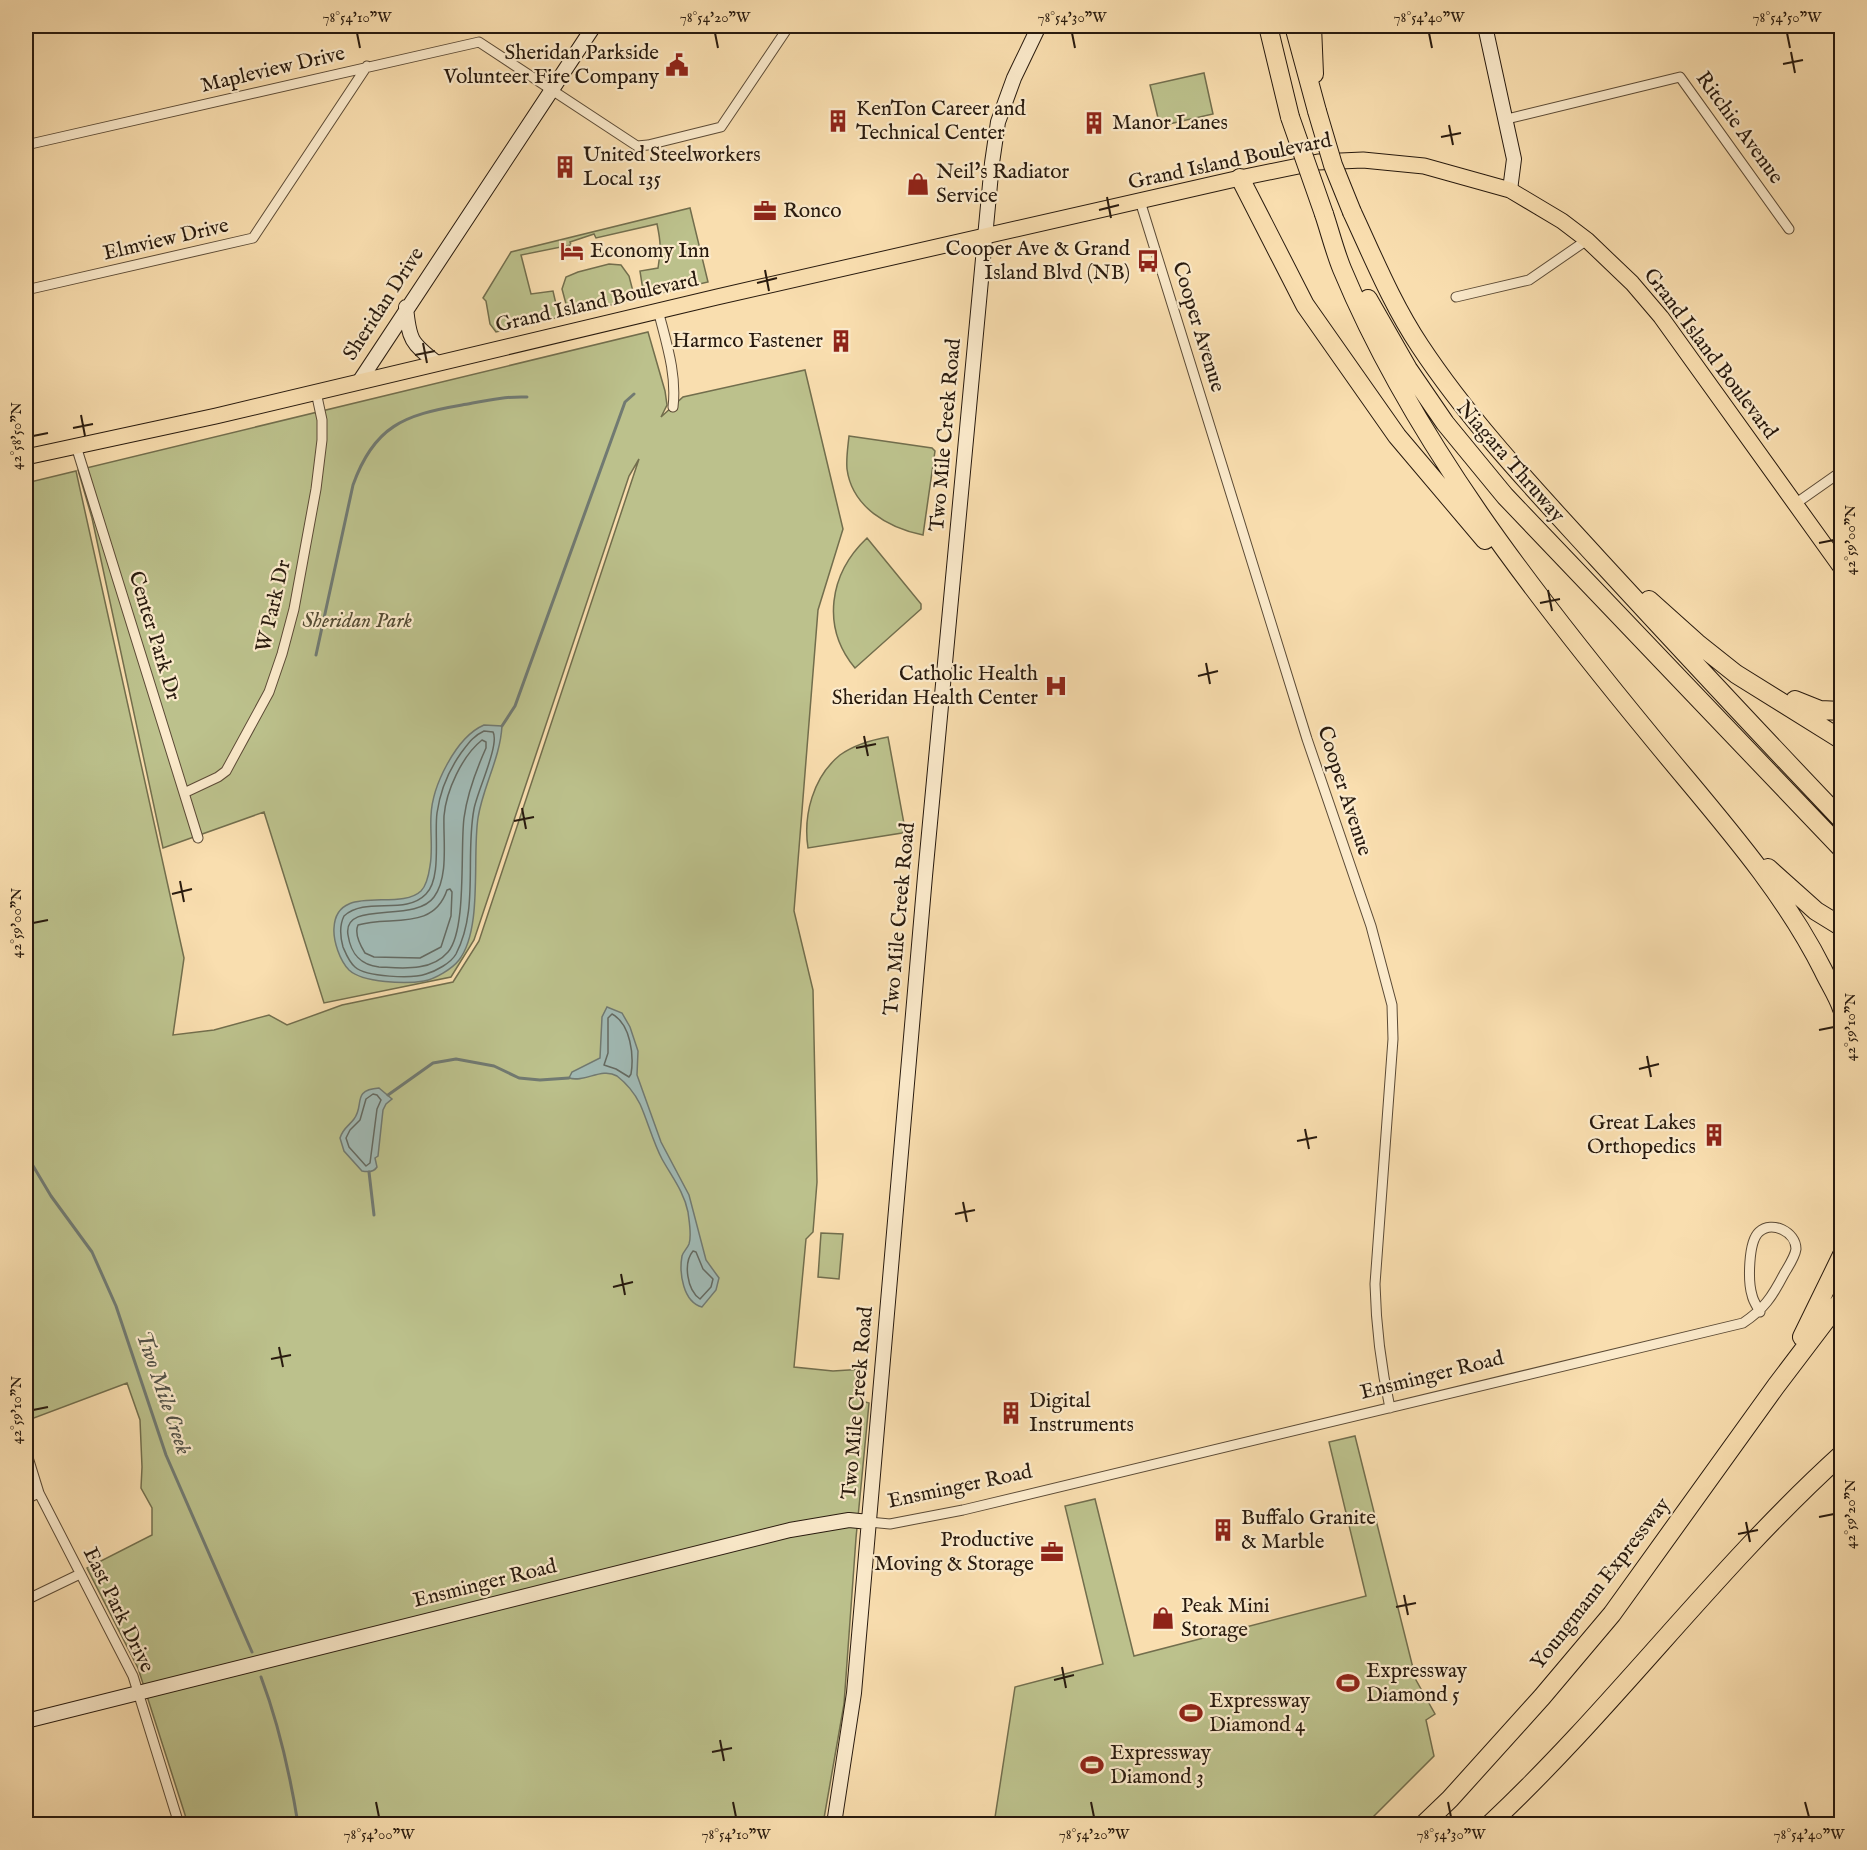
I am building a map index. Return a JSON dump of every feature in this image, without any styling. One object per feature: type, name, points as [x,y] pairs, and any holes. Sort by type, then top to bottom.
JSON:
[{"type":"highway","name":"Niagara Thruway","points":[[1268,26],[1290,117],[1324,214],[1408,369],[1445,423],[1513,504],[1842,849]]},
{"type":"highway","name":"Niagara Thruway","points":[[1294,26],[1333,165],[1388,290],[1419,345],[1456,397],[1509,463],[1704,676],[1842,820]]},
{"type":"highway","points":[[1311,26],[1317,111]]},
{"type":"highway","points":[[1240,178],[1305,305],[1397,436],[1528,592],[1561,624]]},
{"type":"highway","points":[[1324,214],[1341,268],[1371,330],[1444,460],[1484,521],[1561,624],[1724,824],[1777,895],[1810,945],[1842,1009]]},
{"type":"highway","points":[[1565,523],[1697,643],[1749,682],[1842,740]]},
{"type":"highway","points":[[1749,682],[1776,691],[1814,709],[1842,711]]},
{"type":"highway","points":[[1724,824],[1807,904],[1842,927]]},
{"type":"highway","points":[[1776,1386],[1842,1255]]},
{"type":"highway","points":[[1776,1386],[1842,1299]]},
{"type":"highway","name":"Youngmann Expressway","points":[[1424,1824],[1450,1799],[1542,1697],[1612,1614],[1776,1386]]},
{"type":"highway","points":[[1490,1824],[1585,1727],[1765,1527],[1842,1454]]},
{"type":"highway","points":[[1812,1482],[1842,1468]]},
{"type":"main road","name":"Grand Island Boulevard","points":[[358,382],[658,310],[1318,162],[1363,160],[1424,166],[1510,190],[1562,221],[1587,240],[1625,276],[1661,317],[1842,568]]},
{"type":"main road","name":"Sheridan Drive","points":[[26,457],[358,382]]},
{"type":"street","name":"Sheridan Drive","points":[[358,382],[594,26]]},
{"type":"street","name":"Mapleview Drive","points":[[26,146],[479,42],[637,146],[648,145],[721,127],[789,26]]},
{"type":"street","name":"Two Mile Creek Road","points":[[834,1824],[854,1693],[925,876],[998,122],[1014,78],[1039,26]]},
{"type":"street","points":[[1485,26],[1514,159],[1510,190]]},
{"type":"street","name":"Elmview Drive","points":[[26,290],[253,238],[367,66]]},
{"type":"street","name":"Ritchie Avenue","points":[[1507,119],[1680,77],[1789,229]]},
{"type":"street","name":"Cooper Avenue","points":[[1140,201],[1307,739],[1371,926],[1390,997],[1393,1039],[1375,1284],[1383,1378],[1390,1408]]},
{"type":"street","points":[[1455,297],[1529,280],[1587,240]]},
{"type":"street","points":[[406,307],[408,328],[413,343],[437,363]]},
{"type":"street","points":[[658,310],[674,375],[673,407]]},
{"type":"street","name":"W Park Dr","points":[[184,793],[226,771],[269,692],[282,654],[294,609],[316,489],[322,440],[316,392]]},
{"type":"street","name":"Center Park Dr","points":[[75,446],[198,838]]},
{"type":"street","points":[[1795,504],[1842,471]]},
{"type":"street","name":"Ensminger Road","points":[[26,1721],[790,1530],[849,1520],[890,1524],[963,1510],[1743,1323],[1760,1312],[1773,1296],[1796,1252],[1794,1240],[1786,1231],[1772,1227],[1759,1232],[1751,1244],[1750,1281],[1752,1295],[1760,1312]]},
{"type":"street","name":"East Park Drive","points":[[26,1451],[39,1493],[133,1676],[179,1824]]},
{"type":"street","points":[[26,1499],[39,1493]]},
{"type":"street","points":[[26,1600],[81,1574]]},
{"type":"street","points":[[1834,1824],[1842,1818]]},
{"type":"green space","points":[[1204,73],[1213,114],[1160,126],[1150,85]]},
{"type":"green space","points":[[690,208],[708,282],[644,297],[640,271],[658,268],[660,246],[657,224],[596,238],[594,234],[570,242],[571,245],[521,255],[531,294],[553,291],[559,317],[496,332],[490,324],[486,301],[483,298],[511,252]]},
{"type":"green space","points":[[609,264],[621,265],[629,276],[635,299],[569,315],[562,289],[566,277]]},
{"type":"green space","name":"Sheridan Park","points":[[648,332],[665,391],[667,405],[661,417],[683,397],[805,370],[843,529],[818,610],[794,911],[813,990],[817,1182],[813,1232],[806,1239],[794,1367],[833,1371],[864,1369],[862,1401],[869,1403],[844,1704],[823,1824],[188,1824],[138,1668],[87,1568],[152,1535],[152,1508],[141,1488],[140,1420],[127,1383],[26,1421],[26,483],[76,471],[184,958],[173,1035],[214,1030],[269,1015],[287,1025],[342,1005],[453,982],[479,941],[639,459],[629,476],[474,940],[451,977],[324,1003],[264,812],[163,848],[92,518],[78,470]]},
{"type":"green space","points":[[849,436],[932,448],[935,451],[923,535],[885,521],[864,505],[850,482],[847,469]]},
{"type":"green space","points":[[867,538],[921,604],[921,609],[855,668],[844,652],[837,635],[834,601],[844,568]]},
{"type":"green space","points":[[888,737],[905,829],[902,833],[808,848],[809,810],[812,797],[823,774],[845,751],[863,743]]},
{"type":"green space","points":[[821,1233],[843,1234],[839,1279],[818,1277]]},
{"type":"green space","points":[[1355,1436],[1416,1680],[1435,1714],[1426,1720],[1434,1756],[1366,1824],[994,1824],[1015,1687],[1103,1664],[1065,1506],[1095,1499],[1134,1656],[1366,1596],[1329,1442]]},
{"type":"water","points":[[484,725],[502,726],[498,750],[478,818],[474,911],[466,947],[452,967],[428,980],[385,982],[364,978],[349,970],[340,956],[334,933],[337,914],[345,906],[357,902],[411,897],[423,889],[431,860],[432,804],[441,777],[455,751],[464,740]]},
{"type":"water","points":[[607,1007],[622,1013],[630,1027],[638,1051],[637,1075],[661,1142],[689,1195],[706,1260],[719,1278],[716,1290],[702,1307],[690,1299],[682,1278],[682,1256],[689,1244],[690,1236],[686,1205],[681,1191],[659,1152],[638,1100],[624,1082],[611,1074],[599,1074],[581,1079],[569,1078],[572,1072],[600,1058],[602,1017]]},
{"type":"water","points":[[379,1088],[392,1099],[383,1110],[378,1156],[375,1158],[377,1167],[372,1171],[362,1171],[344,1151],[340,1138],[357,1114],[362,1095],[370,1089]]},
{"type":"waterway","points":[[502,726],[515,706],[625,402],[634,394]]},
{"type":"waterway","points":[[316,655],[353,485],[361,465],[381,436],[408,419],[423,413],[494,399],[527,397]]},
{"type":"waterway","points":[[388,1095],[433,1063],[456,1059],[494,1066],[519,1078],[540,1080],[569,1078]]},
{"type":"waterway","name":"Two Mile Creek","points":[[26,1154],[51,1196],[92,1252],[116,1306],[166,1455],[252,1652]]},
{"type":"waterway","points":[[369,1172],[374,1215]]},
{"type":"waterway","name":"Two Mile Creek","points":[[261,1677],[283,1750],[298,1824]]},
{"type":"place","name":"Sheridan Parkside Volunteer Fire Company","points":[[677,65]]},
{"type":"place","name":"KenTon Career and Technical Center","points":[[838,121]]},
{"type":"place","name":"Manor Lanes","points":[[1094,123]]},
{"type":"place","name":"United Steelworkers Local 135","points":[[565,167]]},
{"type":"place","name":"Neil's Radiator Service","points":[[918,184]]},
{"type":"place","name":"Ronco","points":[[765,211]]},
{"type":"place","name":"Economy Inn","points":[[572,251]]},
{"type":"place","name":"Cooper Ave & Grand Island Blvd (NB)","points":[[1148,261]]},
{"type":"place","name":"Harmco Fastener","points":[[841,341]]},
{"type":"place","name":"Catholic Health Sheridan Health Center","points":[[1056,686]]},
{"type":"place","name":"Great Lakes Orthopedics","points":[[1714,1135]]},
{"type":"place","name":"Digital Instruments","points":[[1011,1413]]},
{"type":"place","name":"Buffalo Granite & Marble","points":[[1223,1530]]},
{"type":"place","name":"Productive Moving & Storage","points":[[1052,1552]]},
{"type":"place","name":"Peak Mini Storage","points":[[1163,1618]]},
{"type":"place","name":"Expressway Diamond 5","points":[[1348,1683]]},
{"type":"place","name":"Expressway Diamond 4","points":[[1191,1713]]},
{"type":"place","name":"Expressway Diamond 3","points":[[1092,1765]]}]
